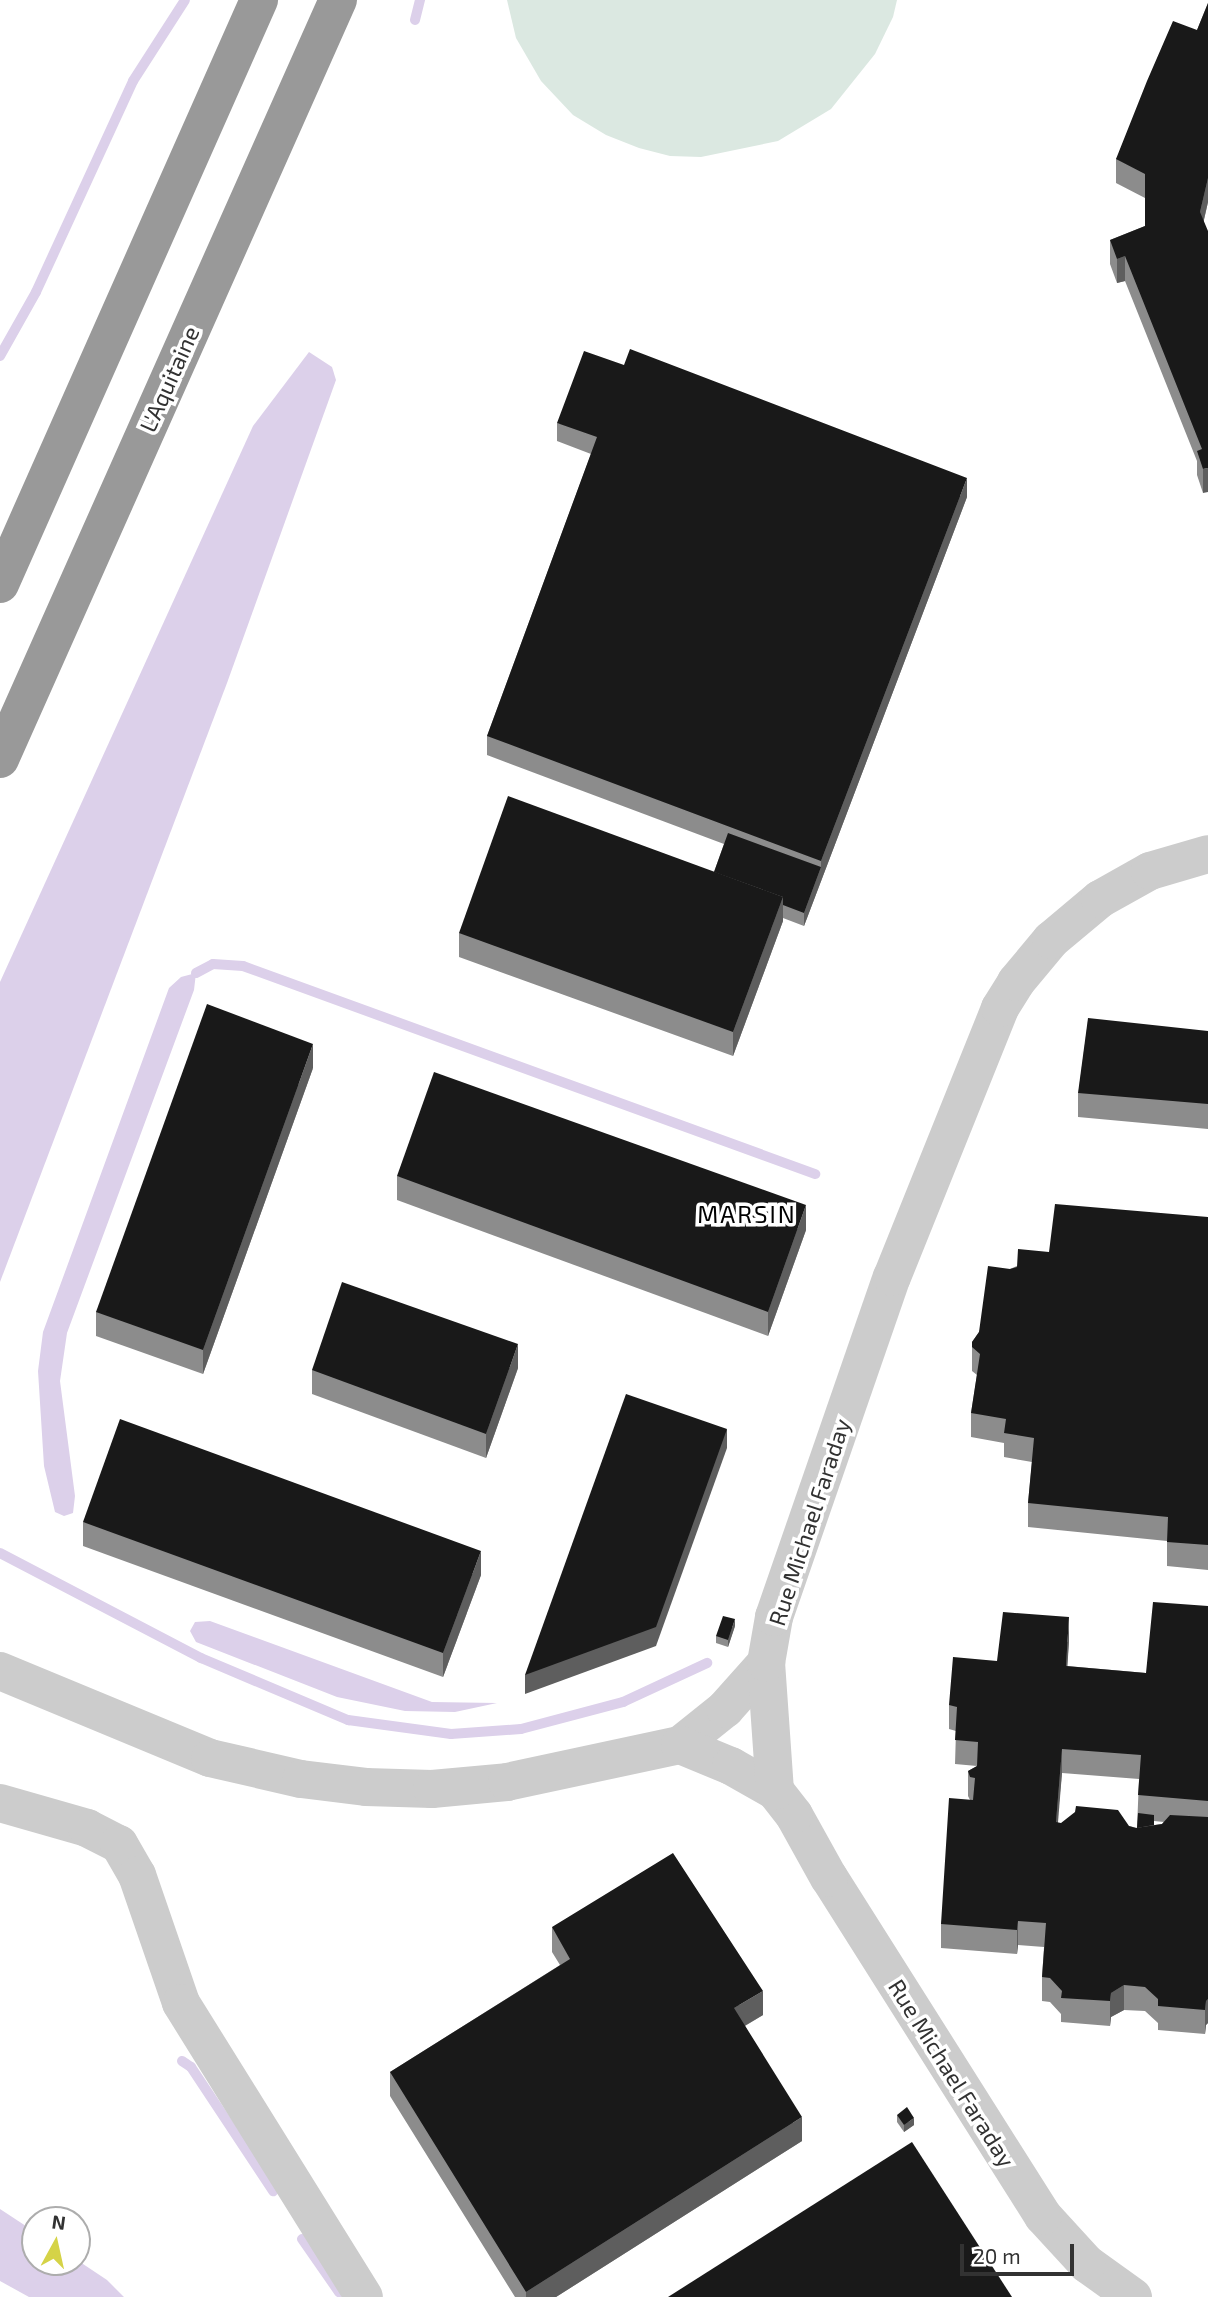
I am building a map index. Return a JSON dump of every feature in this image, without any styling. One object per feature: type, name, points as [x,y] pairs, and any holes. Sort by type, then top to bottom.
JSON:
[{"type":"highway","points":[[0,584],[259,0]]},
{"type":"highway","name":"L'Aquitaine","points":[[0,759],[338,0]]},
{"type":"street","name":"Rue Michael Faraday","points":[[1133,2297],[1087,2263],[1043,2216],[830,1878],[794,1815],[775,1791],[766,1663],[774,1617],[892,1277],[1000,1008],[1023,972],[1051,940],[1100,898],[1150,871],[1208,854]]},
{"type":"street","points":[[0,1671],[210,1758],[301,1779],[432,1789],[507,1782],[680,1745],[725,1709],[766,1663]]},
{"type":"street","points":[[680,1745],[731,1766],[775,1791]]},
{"type":"street","points":[[0,1804],[87,1828],[119,1844],[137,1875],[181,2003],[364,2297]]},
{"type":"shaded area","points":[[507,0],[897,0],[893,17],[875,54],[831,109],[778,141],[701,157],[670,156],[639,148],[606,135],[573,115],[541,81],[516,38]]},
{"type":"shaded area","points":[[309,352],[332,367],[336,380],[227,683],[0,1282],[0,982],[253,426]]},
{"type":"shaded area","points":[[196,973],[194,990],[67,1333],[60,1381],[75,1496],[73,1513],[64,1516],[55,1512],[44,1466],[38,1371],[43,1332],[169,988],[181,977]]},
{"type":"shaded area","points":[[210,1621],[432,1702],[497,1703],[455,1712],[405,1711],[337,1697],[196,1642],[190,1631],[195,1622]]},
{"type":"shaded area","points":[[0,2209],[21,2223],[21,2276],[91,2276],[91,2269],[107,2280],[124,2297],[29,2297],[0,2281]]},
{"type":"building","points":[[1208,3],[1208,178],[1200,212],[1208,231],[1208,468],[1203,469],[1197,451],[1202,449],[1125,256],[1117,259],[1110,240],[1145,226],[1145,174],[1116,159],[1173,21],[1197,30]]},
{"type":"building","points":[[630,349],[967,478],[821,861],[487,736],[597,437],[557,423],[584,351],[624,365]]},
{"type":"building","points":[[508,796],[783,897],[733,1032],[459,933]]},
{"type":"building","points":[[728,833],[821,867],[804,913],[783,905],[783,897],[714,872]]},
{"type":"building","points":[[207,1004],[313,1044],[203,1350],[96,1312]]},
{"type":"building","points":[[1088,1018],[1208,1031],[1208,1104],[1078,1093]]},
{"type":"building","points":[[434,1072],[806,1205],[768,1312],[397,1176]]},
{"type":"building","points":[[1055,1204],[1208,1217],[1208,1545],[1167,1542],[1168,1517],[1028,1503],[1034,1438],[1004,1433],[1006,1419],[971,1413],[980,1354],[972,1347],[972,1342],[979,1332],[988,1266],[1010,1269],[1017,1267],[1018,1249],[1049,1252]]},
{"type":"building","points":[[342,1282],[518,1344],[486,1434],[312,1370]]},
{"type":"building","points":[[626,1394],[727,1429],[656,1627],[525,1675]]},
{"type":"building","points":[[120,1419],[481,1551],[443,1653],[83,1522]]},
{"type":"building","points":[[1153,1602],[1208,1606],[1208,1801],[1138,1795],[1141,1755],[1062,1749],[1056,1822],[1061,1823],[1075,1812],[1076,1806],[1118,1810],[1129,1826],[1136,1828],[1162,1824],[1170,1815],[1208,1817],[1208,1999],[1205,2010],[1158,2006],[1158,1999],[1145,1987],[1124,1985],[1111,1993],[1110,2001],[1061,1998],[1062,1991],[1050,1978],[1042,1977],[1046,1923],[1018,1921],[1017,1930],[941,1924],[949,1798],[973,1800],[975,1778],[970,1777],[968,1771],[977,1766],[978,1742],[955,1740],[957,1707],[949,1705],[953,1657],[997,1661],[1003,1612],[1069,1617],[1066,1666],[1146,1673]]},
{"type":"building","points":[[723,1616],[735,1619],[728,1640],[716,1636]]},
{"type":"building","points":[[1138,1813],[1154,1815],[1154,1825],[1137,1828]]},
{"type":"building","points":[[673,1853],[763,1991],[734,2008],[802,2117],[526,2292],[390,2072],[570,1959],[552,1927]]},
{"type":"building","points":[[907,2107],[914,2118],[904,2125],[897,2115]]},
{"type":"building","points":[[912,2142],[1012,2297],[668,2297]]},
{"type":"waterway","points":[[0,356],[36,292],[133,81],[185,0]]},
{"type":"waterway","points":[[415,20],[420,0]]},
{"type":"waterway","points":[[196,973],[213,964],[243,966],[815,1174]]},
{"type":"waterway","points":[[0,1553],[201,1658],[348,1720],[451,1734],[521,1729],[623,1702],[707,1663]]},
{"type":"waterway","points":[[182,2061],[191,2067],[273,2191]]},
{"type":"waterway","points":[[302,2239],[339,2292]]},
{"type":"district","name":"MARSIN","points":[[747,1214]]}]
